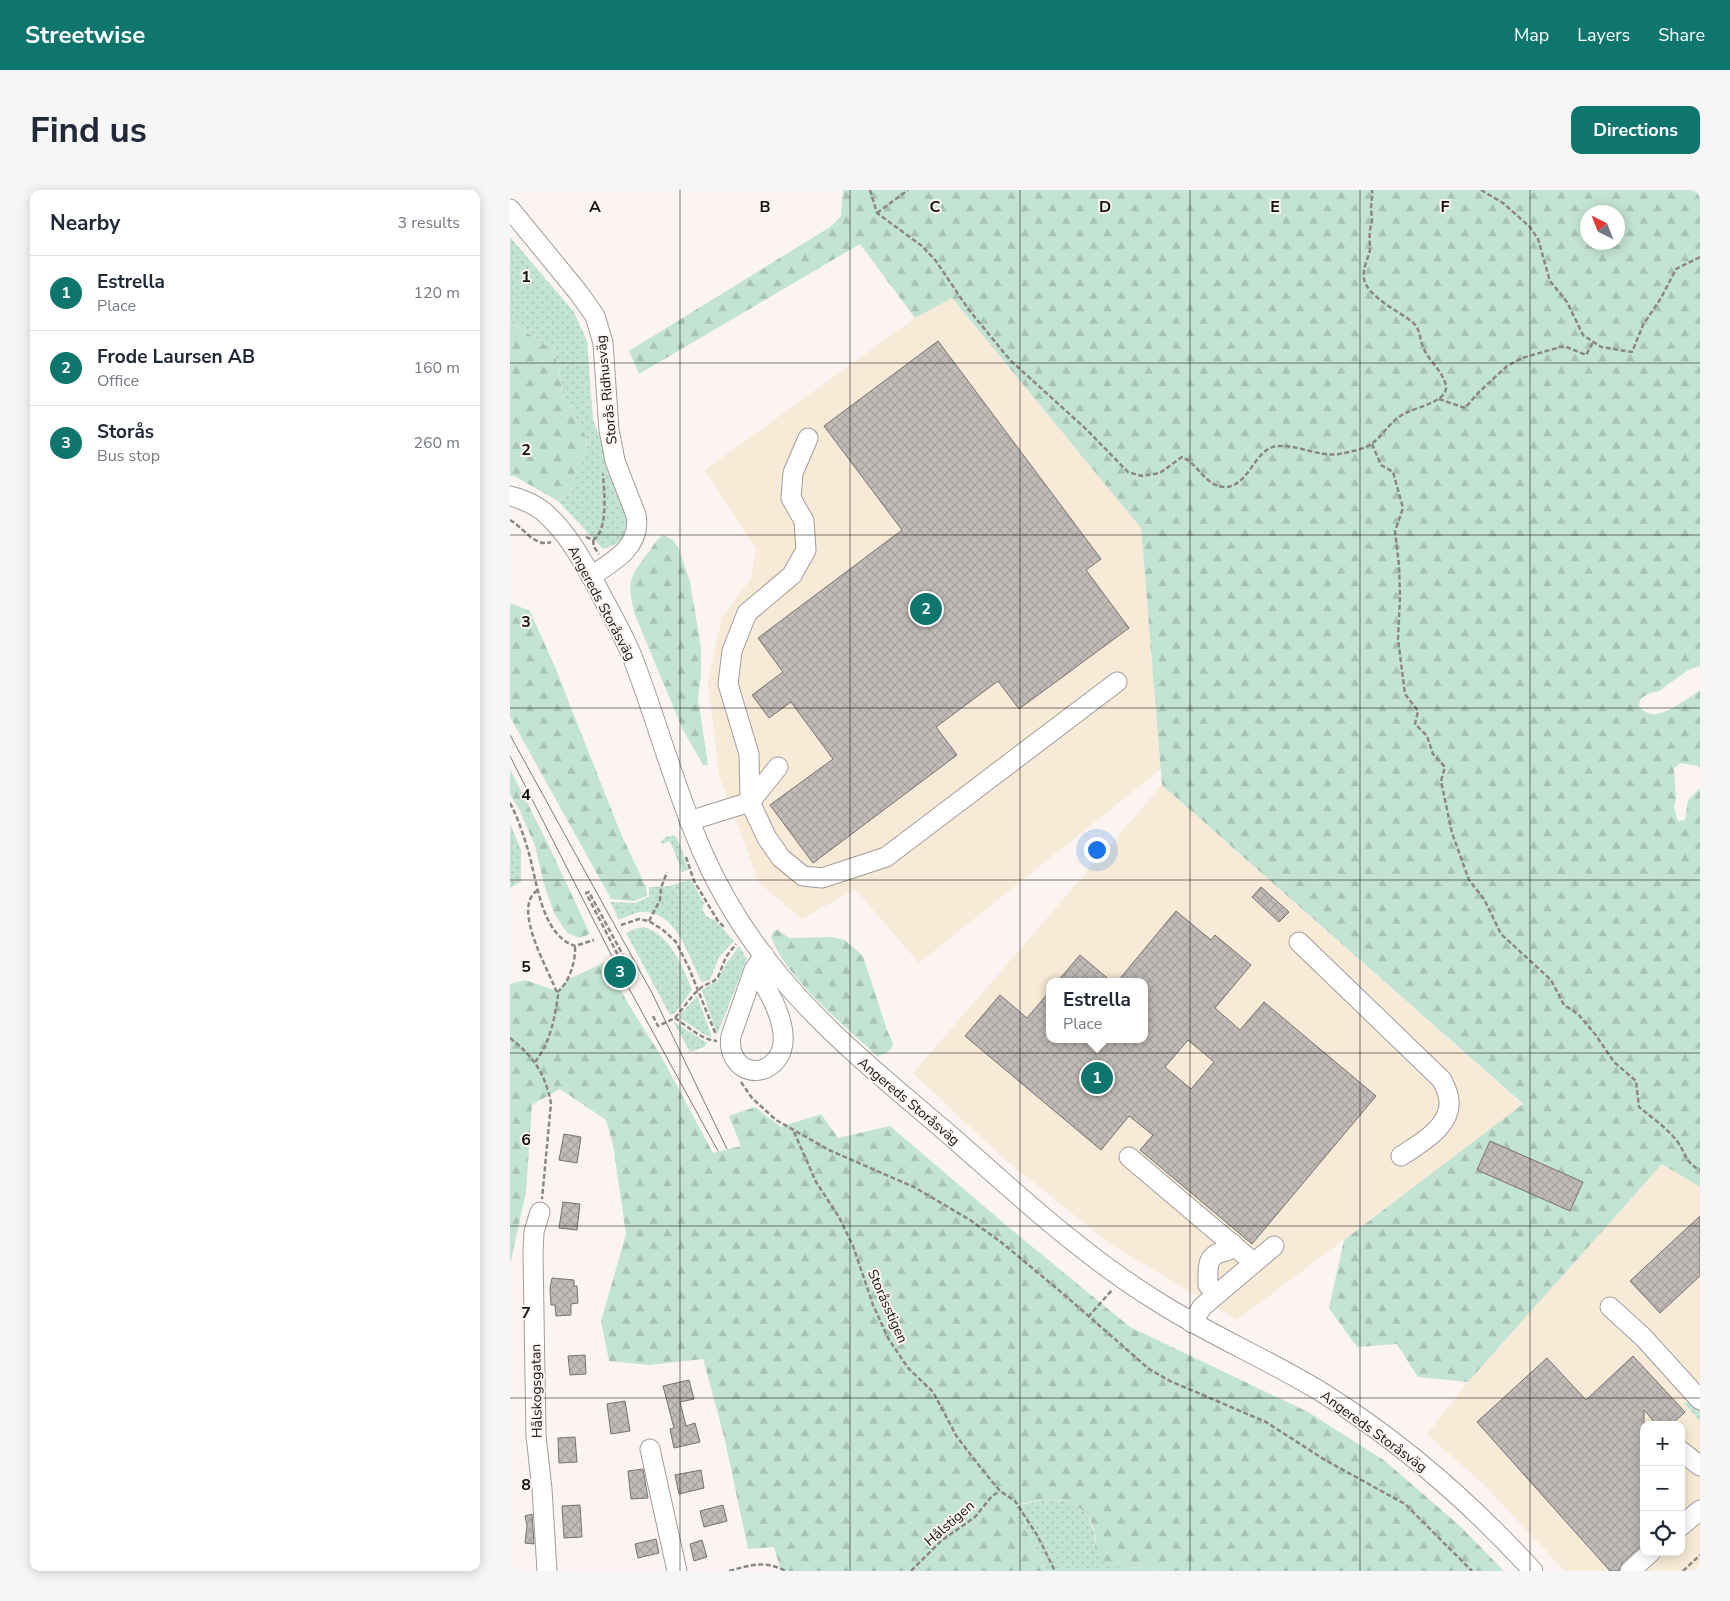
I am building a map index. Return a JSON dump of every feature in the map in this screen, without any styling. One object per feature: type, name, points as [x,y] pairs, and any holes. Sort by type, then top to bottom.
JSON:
[{"type":"street","name":"Storås Ridhusväg","points":[[510,209],[584,300],[595,316],[603,343],[612,450],[636,515],[637,524],[634,538],[624,553],[590,576]]},
{"type":"street","points":[[808,438],[793,473],[791,498],[804,521],[806,550],[792,576],[747,613],[732,651],[728,684],[749,754],[750,802],[767,838],[781,858],[803,876],[822,878],[886,857],[1118,682]]},
{"type":"street","name":"Angereds Storåsväg","points":[[510,496],[536,506],[546,514],[564,534],[590,576],[631,654],[690,821],[713,876],[748,935],[759,963],[851,1051],[1072,1241],[1123,1279],[1192,1322],[1322,1393],[1388,1438],[1433,1473],[1476,1511],[1533,1571]]},
{"type":"street","points":[[690,821],[750,802],[778,767]]},
{"type":"street","points":[[1299,942],[1442,1080],[1449,1096],[1448,1114],[1427,1139],[1401,1156]]},
{"type":"street","points":[[759,963],[765,984],[783,1029],[784,1040],[777,1059],[762,1069],[751,1070],[743,1068],[735,1060],[730,1050],[730,1044],[731,1036],[759,963]]},
{"type":"street","points":[[1129,1158],[1253,1262]]},
{"type":"street","name":"Hålskogsgatan","points":[[540,1212],[534,1232],[533,1253],[536,1436],[542,1489],[547,1571]]},
{"type":"street","points":[[1216,1294],[1208,1286],[1208,1262],[1218,1252],[1227,1251],[1233,1244]]},
{"type":"street","points":[[1192,1322],[1202,1307],[1216,1294],[1274,1246]]},
{"type":"street","points":[[1610,1307],[1643,1337],[1700,1400]]},
{"type":"street","points":[[650,1449],[676,1571]]},
{"type":"street","points":[[1685,1454],[1700,1466]]},
{"type":"street","points":[[1685,1523],[1700,1510]]},
{"type":"street","points":[[1630,1571],[1647,1556]]},
{"type":"path","points":[[870,190],[877,213],[922,246],[936,261],[969,310],[1016,367],[1087,430],[1128,472],[1142,476],[1160,473],[1182,457],[1189,460],[1216,486],[1226,487],[1238,482],[1247,474],[1264,452],[1276,446],[1290,446],[1337,454],[1361,448],[1372,444],[1400,415],[1439,400],[1444,394],[1446,387],[1436,364],[1423,348],[1419,330],[1412,321],[1402,316],[1367,288],[1363,278],[1370,250],[1372,190]]},
{"type":"path","points":[[877,213],[908,190]]},
{"type":"path","points":[[1481,190],[1503,203],[1530,227],[1538,239],[1550,281],[1567,302],[1583,335],[1601,347],[1632,352],[1643,325],[1661,298],[1676,269],[1700,257]]},
{"type":"path","points":[[1439,400],[1465,408],[1507,366],[1522,358],[1564,346],[1586,355],[1593,342]]},
{"type":"path","points":[[1372,444],[1381,465],[1393,472],[1403,508],[1394,531],[1399,565],[1398,639],[1405,694],[1418,711],[1415,724],[1427,736],[1433,754],[1446,767],[1440,781],[1450,825],[1469,880],[1484,899],[1501,934],[1551,980],[1564,1005],[1578,1014],[1596,1034],[1614,1062],[1636,1081],[1638,1107],[1660,1124],[1677,1141],[1691,1166],[1700,1170]]},
{"type":"path","points":[[584,536],[593,540],[598,537],[601,531],[604,505],[603,474]]},
{"type":"path","points":[[510,520],[537,542],[549,543],[564,534]]},
{"type":"path","points":[[510,803],[529,851],[538,890],[553,929],[563,940],[575,946],[594,940]]},
{"type":"path","points":[[686,855],[694,880],[718,921],[726,929]]},
{"type":"path","points":[[649,922],[660,900],[662,885],[667,872]]},
{"type":"path","points":[[523,904],[533,892],[538,890]]},
{"type":"path","points":[[621,961],[586,893],[589,892],[625,959]]},
{"type":"path","points":[[620,925],[639,919],[649,922],[670,934],[676,942],[698,990]]},
{"type":"path","points":[[653,1016],[658,1026],[675,1018],[698,990],[718,977],[726,957],[737,943],[742,949]]},
{"type":"path","points":[[557,993],[566,982],[575,955],[575,946]]},
{"type":"path","points":[[535,954],[557,993],[558,1000],[548,1041],[535,1062]]},
{"type":"path","points":[[675,1018],[710,1040],[722,1040]]},
{"type":"path","points":[[510,1038],[535,1062],[548,1088],[551,1103],[540,1212]]},
{"type":"path","name":"Storåsstigen","points":[[1055,1571],[1037,1535],[1015,1501],[1000,1491],[957,1437],[933,1392],[908,1368],[888,1338],[873,1305],[853,1246],[843,1224],[816,1182],[794,1131],[829,1150],[914,1187],[970,1220],[1001,1242],[1088,1317]]},
{"type":"path","points":[[1123,1279],[1088,1317],[1149,1369],[1170,1381],[1266,1422],[1325,1460],[1405,1504],[1472,1571]]},
{"type":"path","name":"Hålstigen","points":[[911,1571],[941,1542],[975,1517],[992,1496],[1000,1491]]},
{"type":"path","points":[[1682,1571],[1700,1555]]},
{"type":"path","points":[[729,1571],[760,1563],[776,1566],[786,1571]]},
{"type":"shaded area","points":[[952,298],[1141,528],[1161,769],[919,963],[855,889],[802,919],[759,883],[719,775],[708,681],[722,618],[751,578],[756,549],[705,470],[915,318]]},
{"type":"shaded area","points":[[1162,785],[1523,1105],[1237,1320],[1109,1243],[1002,1157],[913,1073]]},
{"type":"shaded area","points":[[1662,1164],[1700,1187],[1700,1571],[1565,1571],[1483,1484],[1427,1434],[1468,1382]]},
{"type":"green space","points":[[843,190],[1700,190],[1700,666],[1688,670],[1659,691],[1650,693],[1640,699],[1639,706],[1649,713],[1661,713],[1700,690],[1700,768],[1680,763],[1674,769],[1676,798],[1674,807],[1678,821],[1685,820],[1688,800],[1700,788],[1700,1187],[1662,1164],[1468,1382],[1418,1377],[1397,1344],[1357,1347],[1329,1308],[1344,1240],[1523,1104],[1162,785],[1141,528],[952,298],[915,318],[860,244],[639,374],[629,351],[830,227],[841,216]]},
{"type":"green space","points":[[510,237],[574,312],[587,341],[593,419],[628,517],[623,538],[614,545],[603,549],[558,501],[571,492],[576,470],[587,448],[584,430],[563,398],[554,351],[510,321]]},
{"type":"green space","points":[[510,321],[554,351],[563,398],[584,430],[587,448],[576,470],[571,492],[558,501],[514,476],[510,476]]},
{"type":"green space","points":[[663,535],[673,540],[679,549],[690,582],[701,647],[701,675],[698,698],[708,765],[703,765],[682,728],[632,605],[630,589],[636,569]]},
{"type":"green space","points":[[510,603],[530,611],[555,667],[621,834],[646,887],[647,896],[634,901],[611,899],[510,717]]},
{"type":"green space","points":[[510,769],[590,934],[579,938],[567,933],[554,913],[544,884],[535,846],[520,811],[510,794]]},
{"type":"green space","points":[[510,823],[521,850],[521,882],[510,888]]},
{"type":"green space","points":[[675,835],[688,870],[682,872],[670,841],[662,844],[661,841],[666,837]]},
{"type":"green space","points":[[689,880],[704,903],[702,909],[706,916],[716,921],[734,941],[719,957],[710,980],[702,982],[680,937],[664,919],[654,913],[641,912],[619,920],[610,902],[635,903],[649,897],[649,887],[669,886]]},
{"type":"green space","points":[[644,927],[653,931],[668,944],[680,962],[692,990],[675,1013],[670,1015],[626,933]]},
{"type":"green space","points":[[778,930],[789,938],[831,937],[845,940],[863,956],[893,1044],[892,1048],[885,1054],[877,1056],[817,1000],[789,968],[778,952],[771,937],[774,931]]},
{"type":"green space","points":[[739,946],[747,959],[717,1035],[702,990],[718,980],[726,964]]},
{"type":"green space","points":[[605,962],[661,1056],[713,1153],[741,1146],[729,1116],[755,1107],[781,1127],[821,1114],[838,1138],[890,1126],[1013,1231],[1130,1327],[1308,1412],[1385,1461],[1461,1527],[1504,1571],[1165,1571],[1146,1567],[1106,1566],[1094,1551],[1095,1532],[1089,1518],[1081,1509],[1071,1503],[1048,1499],[1010,1507],[1030,1537],[1047,1571],[781,1571],[774,1547],[748,1549],[724,1436],[703,1359],[649,1365],[609,1361],[601,1321],[626,1234],[613,1145],[606,1120],[560,1089],[532,1105],[526,1192],[510,1261],[510,984],[525,980],[557,991],[569,979]]},
{"type":"green space","points":[[697,996],[712,1037],[705,1035],[680,1018],[681,1014]]},
{"type":"green space","points":[[673,1021],[707,1043],[704,1047],[690,1052]]},
{"type":"green space","points":[[1688,1402],[1693,1407],[1695,1405],[1700,1411],[1700,1421],[1684,1403]]},
{"type":"green space","points":[[1048,1499],[1071,1502],[1086,1514],[1095,1533],[1094,1551],[1127,1568],[1146,1567],[1165,1571],[1047,1571],[1030,1537],[1009,1507]]},
{"type":"building","points":[[938,341],[1101,559],[1086,570],[1129,628],[1019,709],[998,681],[936,727],[957,755],[813,863],[770,805],[833,759],[791,702],[769,718],[752,695],[783,672],[758,638],[902,530],[824,426]]},
{"type":"building","points":[[1261,887],[1289,912],[1279,922],[1252,897]]},
{"type":"building","points":[[1176,911],[1211,940],[1215,935],[1251,965],[1215,1008],[1240,1030],[1264,1002],[1376,1096],[1252,1244],[1140,1150],[1153,1135],[1129,1116],[1101,1150],[965,1036],[1000,995],[1027,1018],[1046,996],[1046,1043],[1148,1043],[1148,978],[1120,978]],"holes":[[[1188,1040],[1214,1062],[1191,1089],[1165,1067]]]},
{"type":"building","points":[[1080,955],[1107,978],[1060,978]]},
{"type":"building","points":[[564,1134],[581,1137],[577,1163],[559,1160]]},
{"type":"building","points":[[1490,1141],[1583,1182],[1570,1211],[1477,1170]]},
{"type":"building","points":[[563,1202],[580,1204],[577,1230],[559,1228]]},
{"type":"building","points":[[1700,1216],[1700,1276],[1660,1313],[1630,1281]]},
{"type":"building","points":[[552,1278],[574,1280],[574,1286],[577,1286],[578,1303],[571,1304],[571,1315],[556,1316],[555,1305],[551,1305],[550,1288]]},
{"type":"building","points":[[585,1355],[586,1374],[570,1375],[568,1356]]},
{"type":"building","points":[[1633,1356],[1685,1412],[1675,1421],[1654,1421],[1644,1410],[1644,1421],[1640,1421],[1640,1547],[1622,1563],[1619,1571],[1610,1571],[1477,1422],[1547,1358],[1586,1400]]},
{"type":"building","points":[[689,1380],[694,1399],[680,1402],[686,1426],[695,1423],[700,1442],[674,1448],[670,1429],[674,1428],[663,1386]]},
{"type":"building","points":[[625,1401],[630,1431],[611,1434],[607,1404]]},
{"type":"building","points":[[575,1437],[577,1462],[559,1463],[558,1438]]},
{"type":"building","points":[[643,1469],[648,1498],[631,1499],[628,1471]]},
{"type":"building","points":[[701,1470],[704,1488],[679,1494],[675,1475]]},
{"type":"building","points":[[580,1505],[582,1537],[564,1538],[562,1506]]},
{"type":"building","points":[[723,1505],[727,1521],[704,1527],[700,1511]]},
{"type":"building","points":[[532,1514],[534,1544],[525,1543],[527,1526],[525,1516]]},
{"type":"building","points":[[656,1539],[659,1553],[638,1558],[635,1544]]},
{"type":"building","points":[[702,1540],[707,1557],[694,1561],[690,1544]]},
{"type":"tram line","points":[[510,735],[652,993],[727,1149]]},
{"type":"tram line","points":[[510,756],[620,972],[718,1151]]},
{"type":"place","name":"Frode Laursen AB","points":[[926,609]]},
{"type":"place","name":"Storås","points":[[620,972]]},
{"type":"place","name":"Estrella","points":[[1097,1078]]}]
